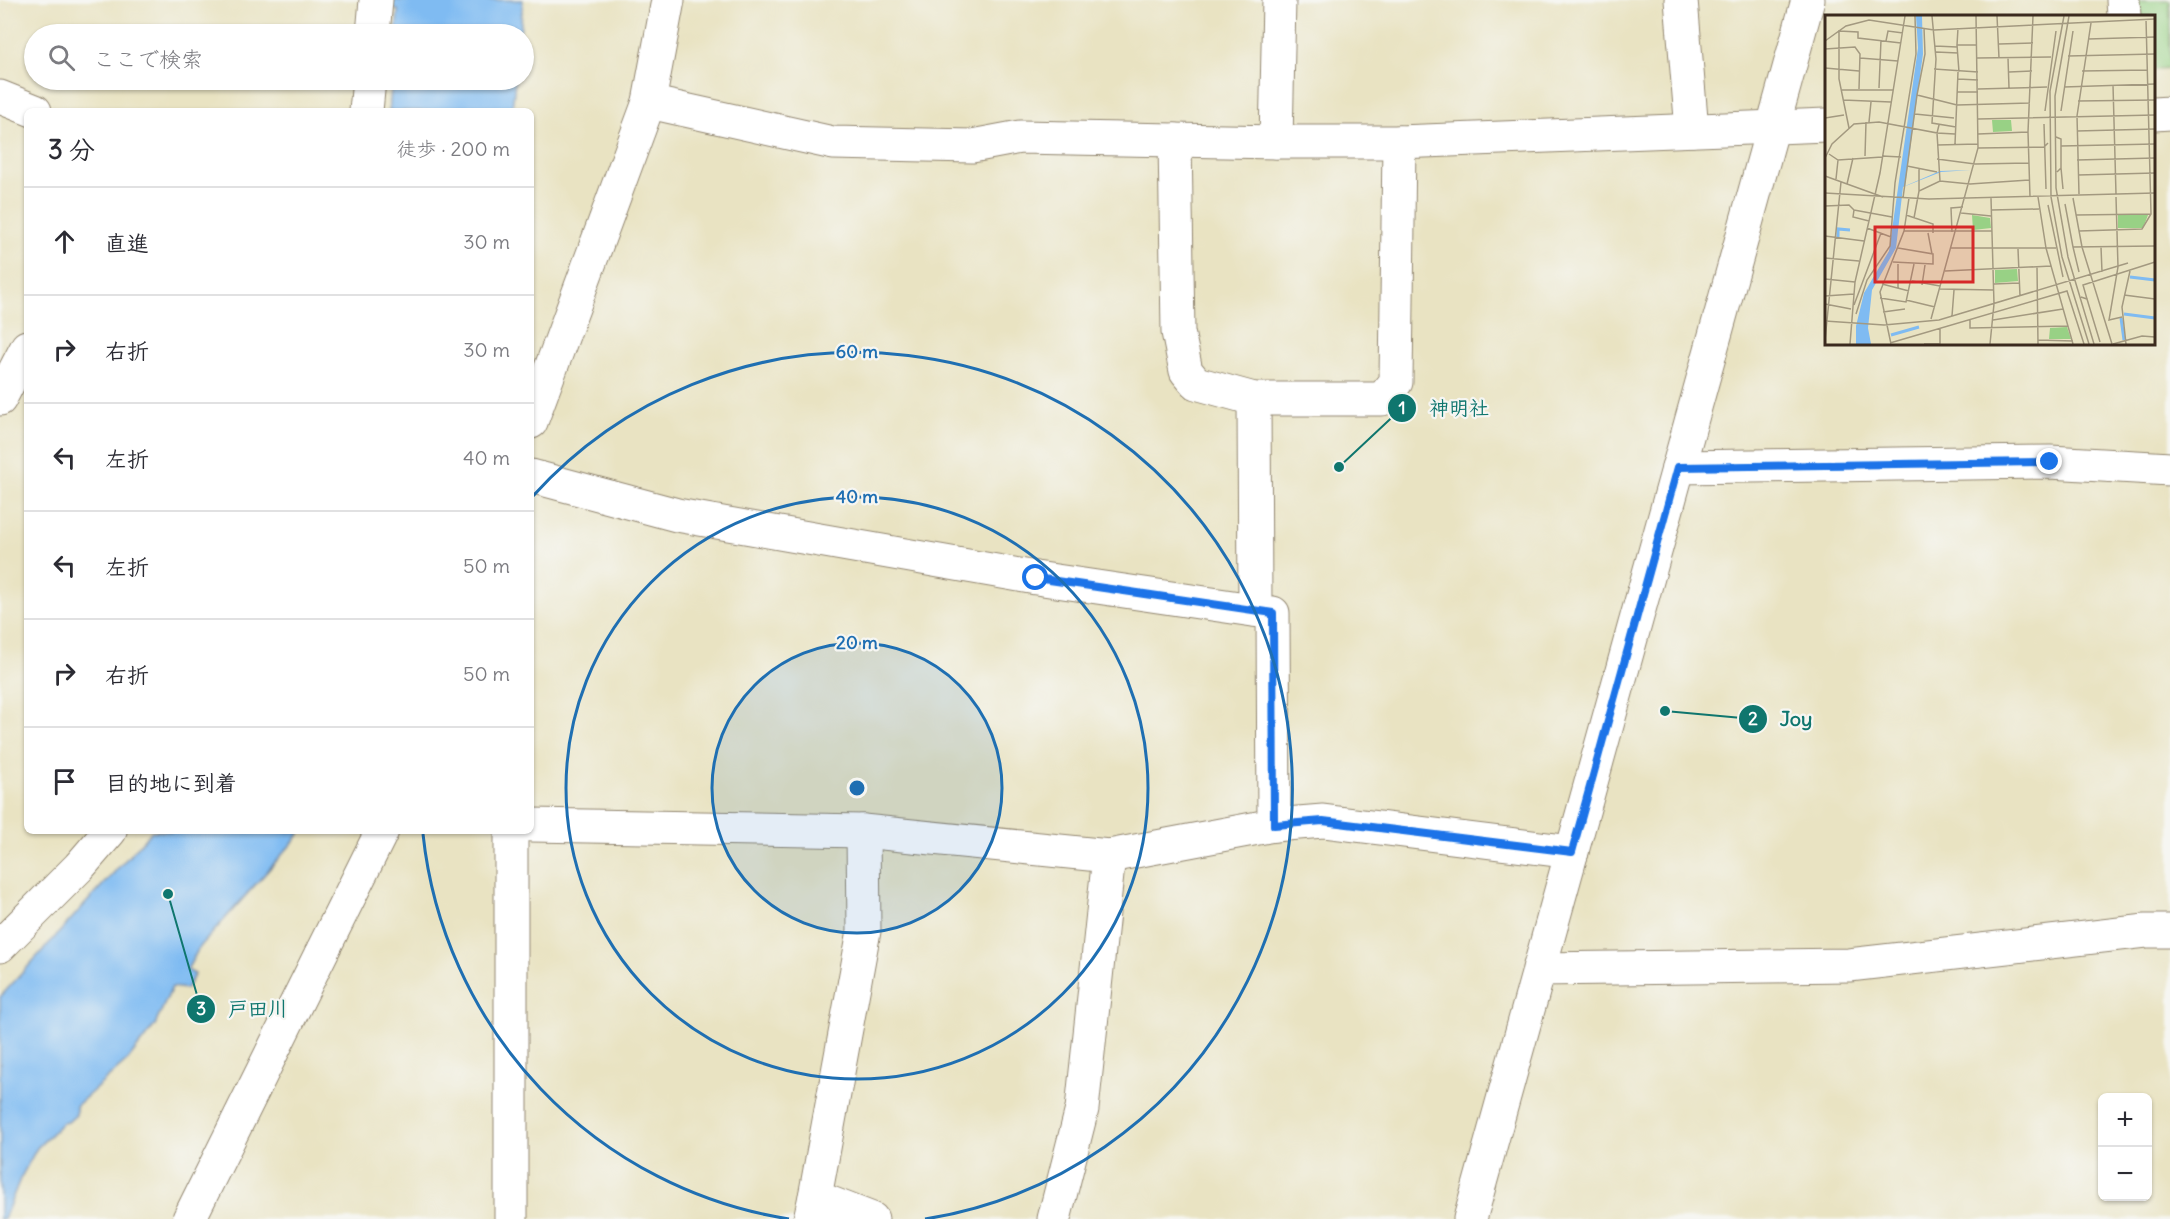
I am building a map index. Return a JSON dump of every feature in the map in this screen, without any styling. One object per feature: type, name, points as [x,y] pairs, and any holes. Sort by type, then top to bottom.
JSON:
[{"type":"street","points":[[374,24],[376,0]]},
{"type":"street","points":[[534,414],[649,102],[668,0]]},
{"type":"street","points":[[1276,142],[1279,0]]},
{"type":"street","points":[[1681,0],[1692,130]]},
{"type":"street","points":[[1470,1219],[1808,0]]},
{"type":"street","points":[[2123,0],[2124,15]]},
{"type":"street","points":[[366,108],[368,90]]},
{"type":"street","points":[[0,97],[28,108]]},
{"type":"street","points":[[649,102],[833,143],[972,146],[1020,137],[1400,142],[1825,125]]},
{"type":"street","points":[[2155,114],[2170,113]]},
{"type":"street","points":[[1175,140],[1178,332],[1186,371],[1196,383],[1254,399],[1382,399],[1396,382],[1400,142]]},
{"type":"street","points":[[0,399],[24,353]]},
{"type":"street","points":[[1254,399],[1255,610]]},
{"type":"street","points":[[1678,467],[2050,462],[2170,469]]},
{"type":"street","points":[[534,477],[677,515],[1036,578],[1273,613],[1274,825]]},
{"type":"street","points":[[534,825],[863,831],[1109,856],[1274,825],[1323,821],[1572,852]]},
{"type":"street","points":[[863,831],[864,931],[813,1208],[872,1219]]},
{"type":"street","points":[[0,946],[79,867],[107,834]]},
{"type":"street","points":[[189,1219],[381,834]]},
{"type":"street","points":[[511,834],[511,1219]]},
{"type":"street","points":[[1054,1219],[1082,1109],[1109,856]]},
{"type":"street","points":[[1539,969],[1849,964],[2146,931],[2170,931]]},
{"type":"green space","points":[[2137,0],[2170,0],[2170,69],[2155,70],[2155,15],[2137,15]]},
{"type":"water","points":[[390,0],[523,0],[521,24],[397,24],[398,10],[390,9]]},
{"type":"water","points":[[391,90],[514,90],[512,108],[389,108]]},
{"type":"water","points":[[149,834],[299,834],[199,948],[187,970],[195,974],[186,989],[172,987],[155,1025],[128,1060],[76,1106],[76,1115],[68,1122],[62,1123],[37,1148],[20,1179],[4,1219],[0,1219],[0,997]]},
{"type":"place","name":"神明社","points":[[1339,467]]},
{"type":"place","name":"Joy","points":[[1665,711]]},
{"type":"place","name":"戸田川","points":[[168,894]]},
{"type":"route","points":[[1036,578],[1273,613],[1274,825],[1323,821],[1572,852],[1678,467],[2050,462]]}]
